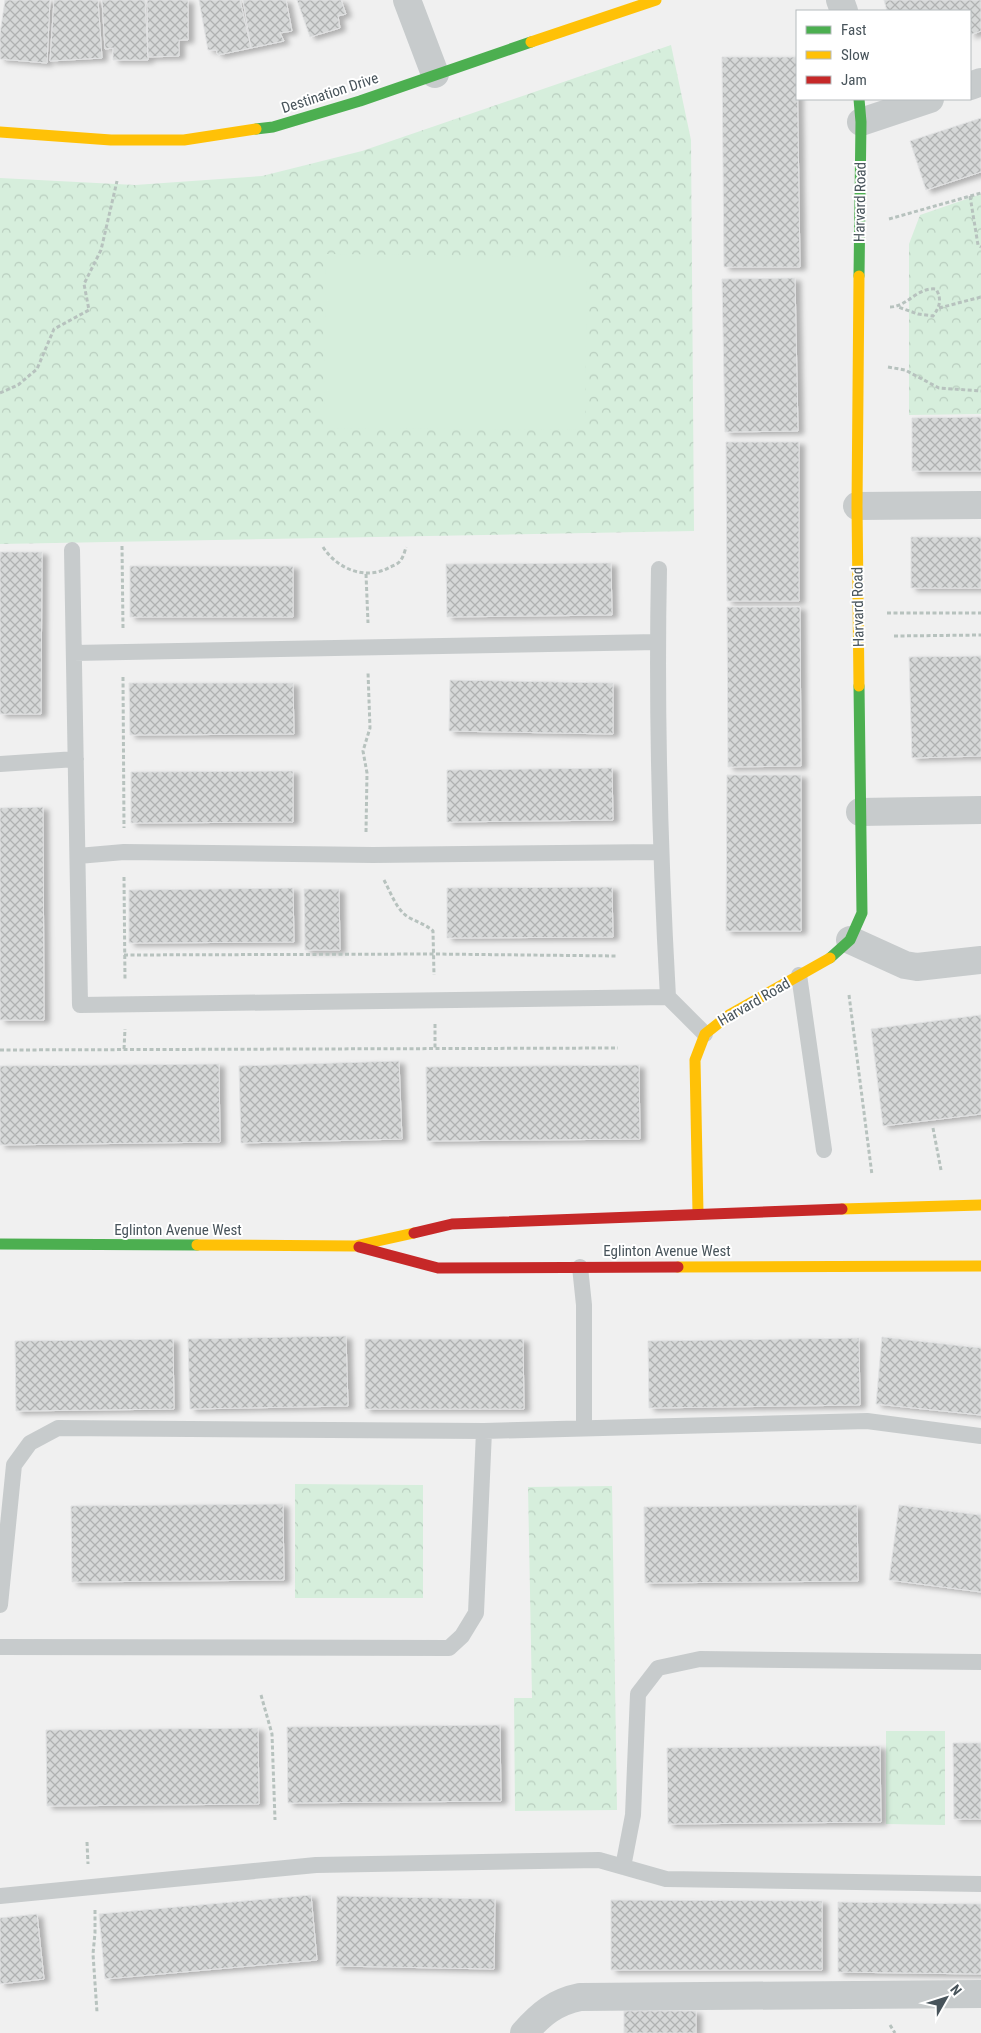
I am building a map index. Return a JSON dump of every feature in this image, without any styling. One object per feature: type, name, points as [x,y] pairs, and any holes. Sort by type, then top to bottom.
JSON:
[{"type":"street","points":[[407,0],[435,74]]},
{"type":"street","name":"Destination Drive","points":[[0,132],[111,140],[184,140],[273,127],[360,101],[656,0]]},
{"type":"street","points":[[860,110],[924,100]]},
{"type":"street","name":"Harvard Road","points":[[705,1034],[729,1015],[830,958],[850,940],[862,912],[857,506],[857,307],[860,110]]},
{"type":"street","points":[[857,506],[981,506]]},
{"type":"street","points":[[860,812],[981,810]]},
{"type":"street","points":[[850,940],[905,965],[917,967],[981,960]]},
{"type":"street","points":[[698,1213],[696,1060],[705,1034]]},
{"type":"street","name":"Eglinton Avenue West","points":[[0,1244],[355,1246],[452,1224],[698,1213],[981,1205]]},
{"type":"street","name":"Eglinton Avenue West","points":[[355,1246],[438,1268],[981,1266]]},
{"type":"street","points":[[524,2033],[540,2015],[553,2006],[580,1997],[981,1994]]},
{"type":"lane","points":[[72,550],[80,1005],[668,997]]},
{"type":"lane","points":[[659,569],[660,852],[668,997],[705,1034]]},
{"type":"lane","points":[[74,653],[658,642]]},
{"type":"lane","points":[[0,764],[76,759]]},
{"type":"lane","points":[[78,856],[124,852],[373,855],[660,852]]},
{"type":"lane","points":[[799,975],[824,1150]]},
{"type":"lane","points":[[580,1267],[584,1305],[584,1428]]},
{"type":"lane","points":[[0,1605],[14,1465],[30,1444],[58,1428],[484,1431],[867,1421],[981,1436]]},
{"type":"lane","points":[[0,1647],[449,1648],[462,1636],[476,1613],[484,1431]]},
{"type":"lane","points":[[623,1867],[633,1815],[638,1694],[658,1668],[700,1659],[981,1662]]},
{"type":"lane","points":[[0,1896],[316,1865],[599,1860],[666,1878],[981,1884]]},
{"type":"path","points":[[0,393],[18,384],[37,369],[54,329],[89,310],[84,284],[101,250],[117,181]]},
{"type":"path","points":[[859,227],[981,193]]},
{"type":"path","points":[[970,196],[978,245],[981,247]]},
{"type":"path","points":[[857,307],[898,307],[918,314],[933,316],[939,308],[940,296],[936,289],[927,288],[898,307]]},
{"type":"path","points":[[939,308],[981,297]]},
{"type":"path","points":[[858,361],[905,370],[939,388],[981,391]]},
{"type":"path","points":[[122,546],[124,1049]]},
{"type":"path","points":[[323,547],[329,556],[343,568],[366,574],[383,572],[400,562],[406,547]]},
{"type":"path","points":[[366,574],[370,728],[363,751],[367,773],[366,833],[373,855],[398,908],[409,918],[423,923],[433,931],[435,1048]]},
{"type":"path","points":[[858,614],[981,613]]},
{"type":"path","points":[[894,636],[981,635]]},
{"type":"path","points":[[124,955],[434,954],[618,956]]},
{"type":"path","points":[[849,995],[872,1175]]},
{"type":"path","points":[[0,1050],[618,1048]]},
{"type":"path","points":[[933,1128],[941,1170]]},
{"type":"path","points":[[261,1695],[272,1734],[275,1820]]},
{"type":"path","points":[[87,1842],[89,1887],[94,1906],[95,1933],[93,1954],[97,2012]]},
{"type":"green space","points":[[671,45],[691,140],[694,531],[0,544],[0,178],[135,185],[262,176],[362,151]]},
{"type":"green space","points":[[981,194],[981,414],[909,415],[909,244],[920,215]]},
{"type":"green space","points":[[326,254],[587,257],[585,430],[324,428]]},
{"type":"green space","points":[[295,1484],[423,1485],[423,1598],[295,1598]]},
{"type":"green space","points":[[612,1486],[617,1810],[515,1811],[514,1698],[532,1698],[528,1487]]},
{"type":"green space","points":[[886,1731],[945,1731],[945,1825],[886,1824]]},
{"type":"building","points":[[5,0],[50,0],[47,63],[0,59],[0,34]]},
{"type":"building","points":[[54,0],[98,0],[102,58],[50,61]]},
{"type":"building","points":[[102,0],[145,0],[148,60],[113,60],[113,48],[105,49]]},
{"type":"building","points":[[147,0],[188,0],[188,40],[179,40],[179,56],[148,57]]},
{"type":"building","points":[[199,0],[240,0],[251,48],[218,55],[216,50],[208,50]]},
{"type":"building","points":[[243,0],[286,0],[292,31],[280,33],[284,41],[251,48]]},
{"type":"building","points":[[297,0],[341,0],[346,14],[338,16],[340,28],[310,37]]},
{"type":"building","points":[[884,0],[981,0],[981,31],[971,35],[971,10],[887,10]]},
{"type":"building","points":[[722,57],[796,57],[800,267],[724,267]]},
{"type":"building","points":[[981,118],[981,172],[926,190],[910,141]]},
{"type":"building","points":[[795,278],[798,431],[725,432],[722,279]]},
{"type":"building","points":[[981,417],[981,471],[912,471],[912,418]]},
{"type":"building","points":[[726,442],[799,442],[799,601],[727,601]]},
{"type":"building","points":[[911,537],[981,537],[981,588],[911,588]]},
{"type":"building","points":[[0,552],[42,552],[41,714],[0,714]]},
{"type":"building","points":[[611,563],[612,615],[447,617],[446,564]]},
{"type":"building","points":[[130,566],[293,566],[293,617],[130,617]]},
{"type":"building","points":[[727,607],[800,607],[801,766],[728,767]]},
{"type":"building","points":[[981,656],[981,756],[912,758],[909,657]]},
{"type":"building","points":[[450,680],[613,683],[613,734],[449,731]]},
{"type":"building","points":[[129,683],[293,683],[294,734],[130,735]]},
{"type":"building","points":[[612,768],[613,820],[447,822],[447,770]]},
{"type":"building","points":[[293,771],[293,822],[131,823],[131,772]]},
{"type":"building","points":[[727,775],[801,775],[801,931],[726,931]]},
{"type":"building","points":[[43,807],[44,1020],[0,1020],[0,808]]},
{"type":"building","points":[[612,887],[613,937],[447,938],[447,888]]},
{"type":"building","points":[[293,888],[294,942],[129,943],[129,890]]},
{"type":"building","points":[[304,889],[339,889],[340,950],[305,950]]},
{"type":"building","points":[[981,1015],[981,1114],[883,1126],[871,1029]]},
{"type":"building","points":[[399,1061],[402,1139],[241,1143],[239,1066]]},
{"type":"building","points":[[219,1064],[220,1142],[0,1145],[0,1066]]},
{"type":"building","points":[[639,1065],[640,1139],[427,1141],[426,1067]]},
{"type":"building","points":[[346,1336],[348,1406],[190,1409],[188,1339]]},
{"type":"building","points":[[882,1337],[981,1348],[981,1415],[876,1404]]},
{"type":"building","points":[[859,1338],[860,1405],[649,1408],[648,1341]]},
{"type":"building","points":[[173,1339],[174,1409],[16,1411],[15,1341]]},
{"type":"building","points":[[365,1339],[523,1339],[524,1409],[365,1409]]},
{"type":"building","points":[[283,1504],[284,1580],[72,1582],[71,1506]]},
{"type":"building","points":[[857,1505],[858,1581],[645,1583],[644,1507]]},
{"type":"building","points":[[899,1505],[981,1515],[981,1592],[889,1580]]},
{"type":"building","points":[[500,1725],[501,1801],[288,1803],[287,1727]]},
{"type":"building","points":[[258,1728],[259,1804],[47,1806],[46,1730]]},
{"type":"building","points":[[953,1743],[981,1743],[981,1819],[954,1819]]},
{"type":"building","points":[[880,1746],[881,1822],[668,1824],[667,1748]]},
{"type":"building","points":[[311,1895],[317,1960],[105,1979],[99,1914]]},
{"type":"building","points":[[337,1896],[495,1899],[494,1969],[336,1966]]},
{"type":"building","points":[[611,1900],[822,1901],[822,1970],[611,1970]]},
{"type":"building","points":[[838,1902],[981,1904],[981,1974],[838,1972]]},
{"type":"building","points":[[37,1914],[44,1979],[0,1984],[0,1918]]},
{"type":"building","points":[[624,2011],[696,2011],[696,2033],[624,2033]]},
{"type":"traffic: fast","points":[[256,129],[273,127],[360,101],[531,42]]},
{"type":"traffic: fast","points":[[859,100],[861,122],[859,276]]},
{"type":"traffic: fast","points":[[830,958],[850,940],[862,913],[859,686]]},
{"type":"traffic: fast","points":[[0,1244],[197,1245]]},
{"type":"traffic: slow","points":[[531,42],[656,0]]},
{"type":"traffic: slow","points":[[0,132],[111,140],[184,140],[256,129]]},
{"type":"traffic: slow","points":[[859,276],[857,506],[859,686]]},
{"type":"traffic: slow","points":[[698,1213],[695,1060],[705,1034],[729,1015],[830,958]]},
{"type":"traffic: slow","points":[[842,1209],[981,1205]]},
{"type":"traffic: slow","points":[[197,1245],[355,1246],[414,1233]]},
{"type":"traffic: slow","points":[[678,1267],[981,1266]]},
{"type":"traffic: jam","points":[[414,1233],[452,1224],[842,1209]]},
{"type":"traffic: jam","points":[[359,1247],[438,1268],[678,1267]]}]
